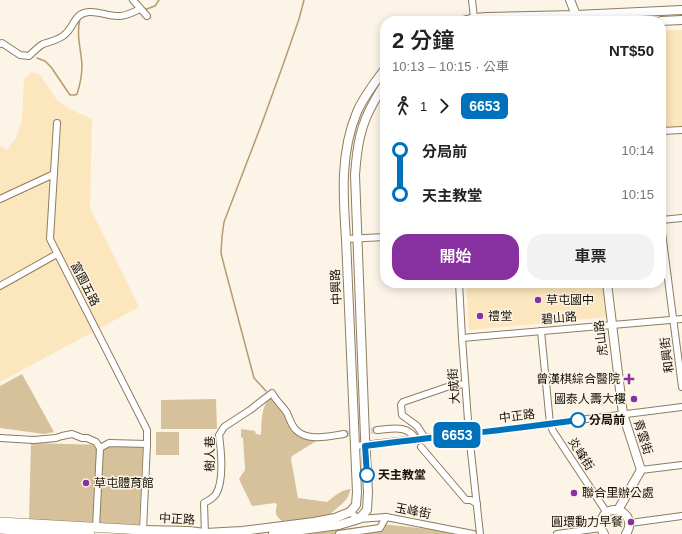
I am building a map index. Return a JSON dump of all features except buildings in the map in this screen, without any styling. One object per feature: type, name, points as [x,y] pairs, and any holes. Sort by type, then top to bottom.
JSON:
[{"type":"main road","name":"中正路","points":[[0,522],[93,531]]},
{"type":"main road","name":"中正路","points":[[0,529],[141,532]]},
{"type":"street","points":[[0,44],[2,43],[20,55],[29,56],[42,45],[53,42],[62,37],[70,30],[79,15],[90,12],[121,16],[143,12],[133,0]]},
{"type":"street","points":[[472,0],[474,16]]},
{"type":"street","points":[[570,0],[576,16]]},
{"type":"street","points":[[603,16],[682,10]]},
{"type":"street","points":[[666,21],[682,20]]},
{"type":"street","name":"中興路","points":[[350,512],[356,505],[358,492],[344,212],[345,162],[347,142],[357,112],[380,75]]},
{"type":"street","name":"中興路","points":[[359,519],[367,510],[368,502],[355,175],[359,138],[370,109],[380,92]]},
{"type":"street","name":"富園五路","points":[[57,123],[50,239],[147,430],[141,532]]},
{"type":"street","points":[[666,130],[682,130]]},
{"type":"street","points":[[0,200],[54,174]]},
{"type":"street","points":[[666,220],[682,218]]},
{"type":"street","points":[[346,239],[357,237],[380,237]]},
{"type":"street","points":[[0,286],[57,254]]},
{"type":"street","name":"和興街","points":[[666,261],[682,386]]},
{"type":"street","name":"大成街","points":[[459,288],[469,434],[480,534]]},
{"type":"street","name":"虎山路","points":[[608,288],[623,414]]},
{"type":"street","name":"碧山路","points":[[462,338],[682,319]]},
{"type":"street","name":"炎峰街","points":[[541,331],[550,424],[606,513]]},
{"type":"street","points":[[425,438],[417,426],[402,415],[401,405],[403,402],[450,386],[465,384]]},
{"type":"street","name":"樹人巷","points":[[205,534],[204,503],[216,494],[219,486],[221,454],[219,435],[224,427],[272,393],[276,400],[285,409],[295,429],[303,435],[322,436],[344,434]]},
{"type":"street","name":"中正路","points":[[355,446],[469,434],[682,407]]},
{"type":"street","name":"青雲街","points":[[618,510],[641,470],[623,414]]},
{"type":"street","points":[[377,430],[401,428],[411,433],[416,439]]},
{"type":"street","points":[[0,438],[34,440],[56,438],[72,434],[96,442],[100,448],[93,531]]},
{"type":"street","points":[[100,448],[109,443],[147,444]]},
{"type":"street","points":[[421,447],[466,500],[471,500],[477,504]]},
{"type":"street","points":[[641,470],[682,465]]},
{"type":"street","points":[[557,534],[602,531],[601,520],[606,513],[618,510],[626,515],[630,523],[630,527],[626,534]]},
{"type":"street","points":[[350,512],[359,519]]},
{"type":"street","name":"中正路","points":[[141,532],[189,531],[205,534],[238,533],[314,522],[334,518],[350,512]]},
{"type":"street","points":[[630,523],[682,516]]},
{"type":"street","points":[[339,534],[380,528],[386,517]]},
{"type":"street","name":"玉峰街","points":[[359,519],[386,517],[473,534]]},
{"type":"street","points":[[274,534],[339,525],[359,519]]},
{"type":"shaded area","points":[[666,30],[682,30],[682,127],[666,127]]},
{"type":"shaded area","points":[[32,72],[40,75],[57,100],[70,109],[92,119],[90,208],[139,307],[0,382],[0,146],[7,150],[16,138],[22,120],[24,79]]},
{"type":"shaded area","name":"草屯國中","points":[[466,288],[607,288],[610,317],[469,330]]},
{"type":"shaded area","points":[[22,374],[54,432],[44,434],[0,428],[0,386]]},
{"type":"shaded area","points":[[273,397],[300,433],[323,437],[292,456],[291,459],[298,498],[327,502],[341,492],[351,489],[348,497],[343,503],[329,515],[282,521],[277,516],[277,504],[275,503],[252,506],[239,479],[245,470],[241,429],[255,431],[256,434],[261,435],[262,414],[266,404]]},
{"type":"shaded area","points":[[216,399],[217,429],[161,429],[161,400]]},
{"type":"shaded area","points":[[156,432],[179,432],[179,455],[156,455]]},
{"type":"shaded area","name":"草屯體育館","points":[[31,443],[143,446],[139,526],[29,520]]},
{"type":"shaded area","points":[[382,524],[428,529],[453,534],[306,534]]},
{"type":"waterway","points":[[144,10],[155,6],[159,0]]},
{"type":"waterway","points":[[266,391],[254,378],[221,253],[222,237],[224,222],[283,65],[304,0]]},
{"type":"waterway","points":[[37,58],[45,61],[51,67],[70,95],[77,94],[82,69],[79,36],[80,18]]},
{"type":"tunnel","points":[[344,434],[377,430]]},
{"type":"bus line","name":"6653","points":[[367,475],[365,446],[578,420]]},
{"type":"place","name":"草屯國中","points":[[538,300]]},
{"type":"place","name":"禮堂","points":[[480,316]]},
{"type":"place","name":"曾漢棋綜合醫院","points":[[629,379]]},
{"type":"place","name":"國泰人壽大樓","points":[[634,399]]},
{"type":"place","name":"分局前","points":[[578,420]]},
{"type":"place","name":"天主教堂","points":[[367,475]]},
{"type":"place","name":"草屯體育館","points":[[86,483]]},
{"type":"place","name":"聯合里辦公處","points":[[574,493]]},
{"type":"place","name":"圓環動力早餐","points":[[631,522]]}]
